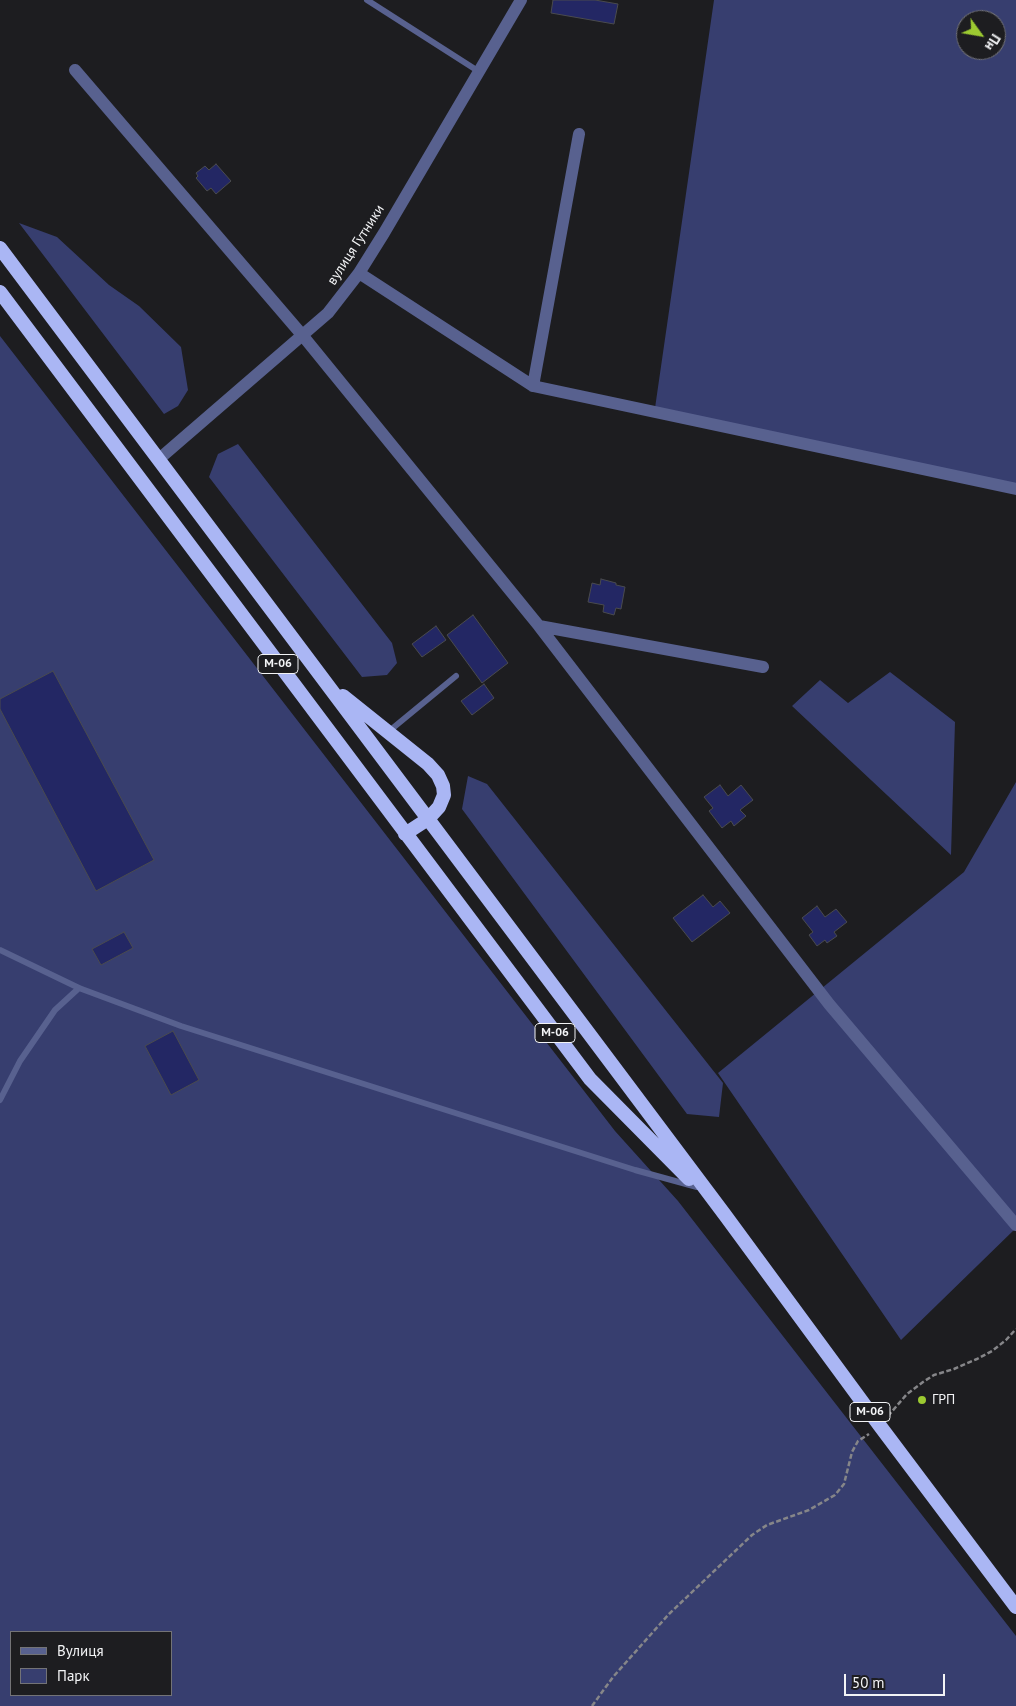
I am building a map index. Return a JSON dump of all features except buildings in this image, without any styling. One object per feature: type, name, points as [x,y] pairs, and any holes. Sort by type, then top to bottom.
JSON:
[{"type":"highway","name":"М-06","points":[[0,248],[725,1215],[1016,1607]]},
{"type":"highway","name":"М-06","points":[[0,292],[590,1079],[725,1215]]},
{"type":"highway","points":[[328,684],[428,764],[438,775],[443,786],[444,795],[439,807],[428,819],[405,834]]},
{"type":"street","name":"вулиця Гутники","points":[[159,459],[328,314],[359,273],[521,0]]},
{"type":"street","points":[[75,70],[303,336],[539,626],[828,1004],[1016,1225]]},
{"type":"street","points":[[533,386],[579,134]]},
{"type":"street","points":[[359,273],[533,386],[1016,489]]},
{"type":"street","points":[[539,626],[763,667]]},
{"type":"lane","points":[[367,0],[478,71]]},
{"type":"lane","points":[[388,732],[456,676]]},
{"type":"lane","points":[[0,950],[79,988],[181,1026],[635,1170],[697,1187]]},
{"type":"lane","points":[[0,1100],[20,1061],[54,1010],[79,988]]},
{"type":"path","points":[[592,1706],[613,1677],[669,1614],[752,1535],[766,1525],[809,1510],[835,1496],[844,1484],[852,1452],[858,1442],[880,1426],[907,1394],[934,1375],[954,1369],[992,1351],[1016,1329]]},
{"type":"green space","points":[[714,0],[1016,0],[1016,485],[655,408]]},
{"type":"green space","points":[[19,223],[57,237],[109,285],[139,306],[181,347],[188,390],[178,406],[164,414]]},
{"type":"green space","points":[[0,336],[615,1131],[678,1201],[1016,1636],[1016,1706],[0,1706]]},
{"type":"green space","points":[[238,444],[392,643],[397,663],[387,675],[362,677],[209,477],[218,454]]},
{"type":"green space","points":[[890,672],[955,722],[951,855],[792,706],[820,680],[848,703]]},
{"type":"green space","points":[[468,776],[487,784],[723,1083],[719,1117],[687,1114],[462,809]]},
{"type":"green space","points":[[1016,782],[1016,1228],[901,1340],[718,1073],[964,872]]},
{"type":"place","name":"ГРП","points":[[922,1400]]}]
